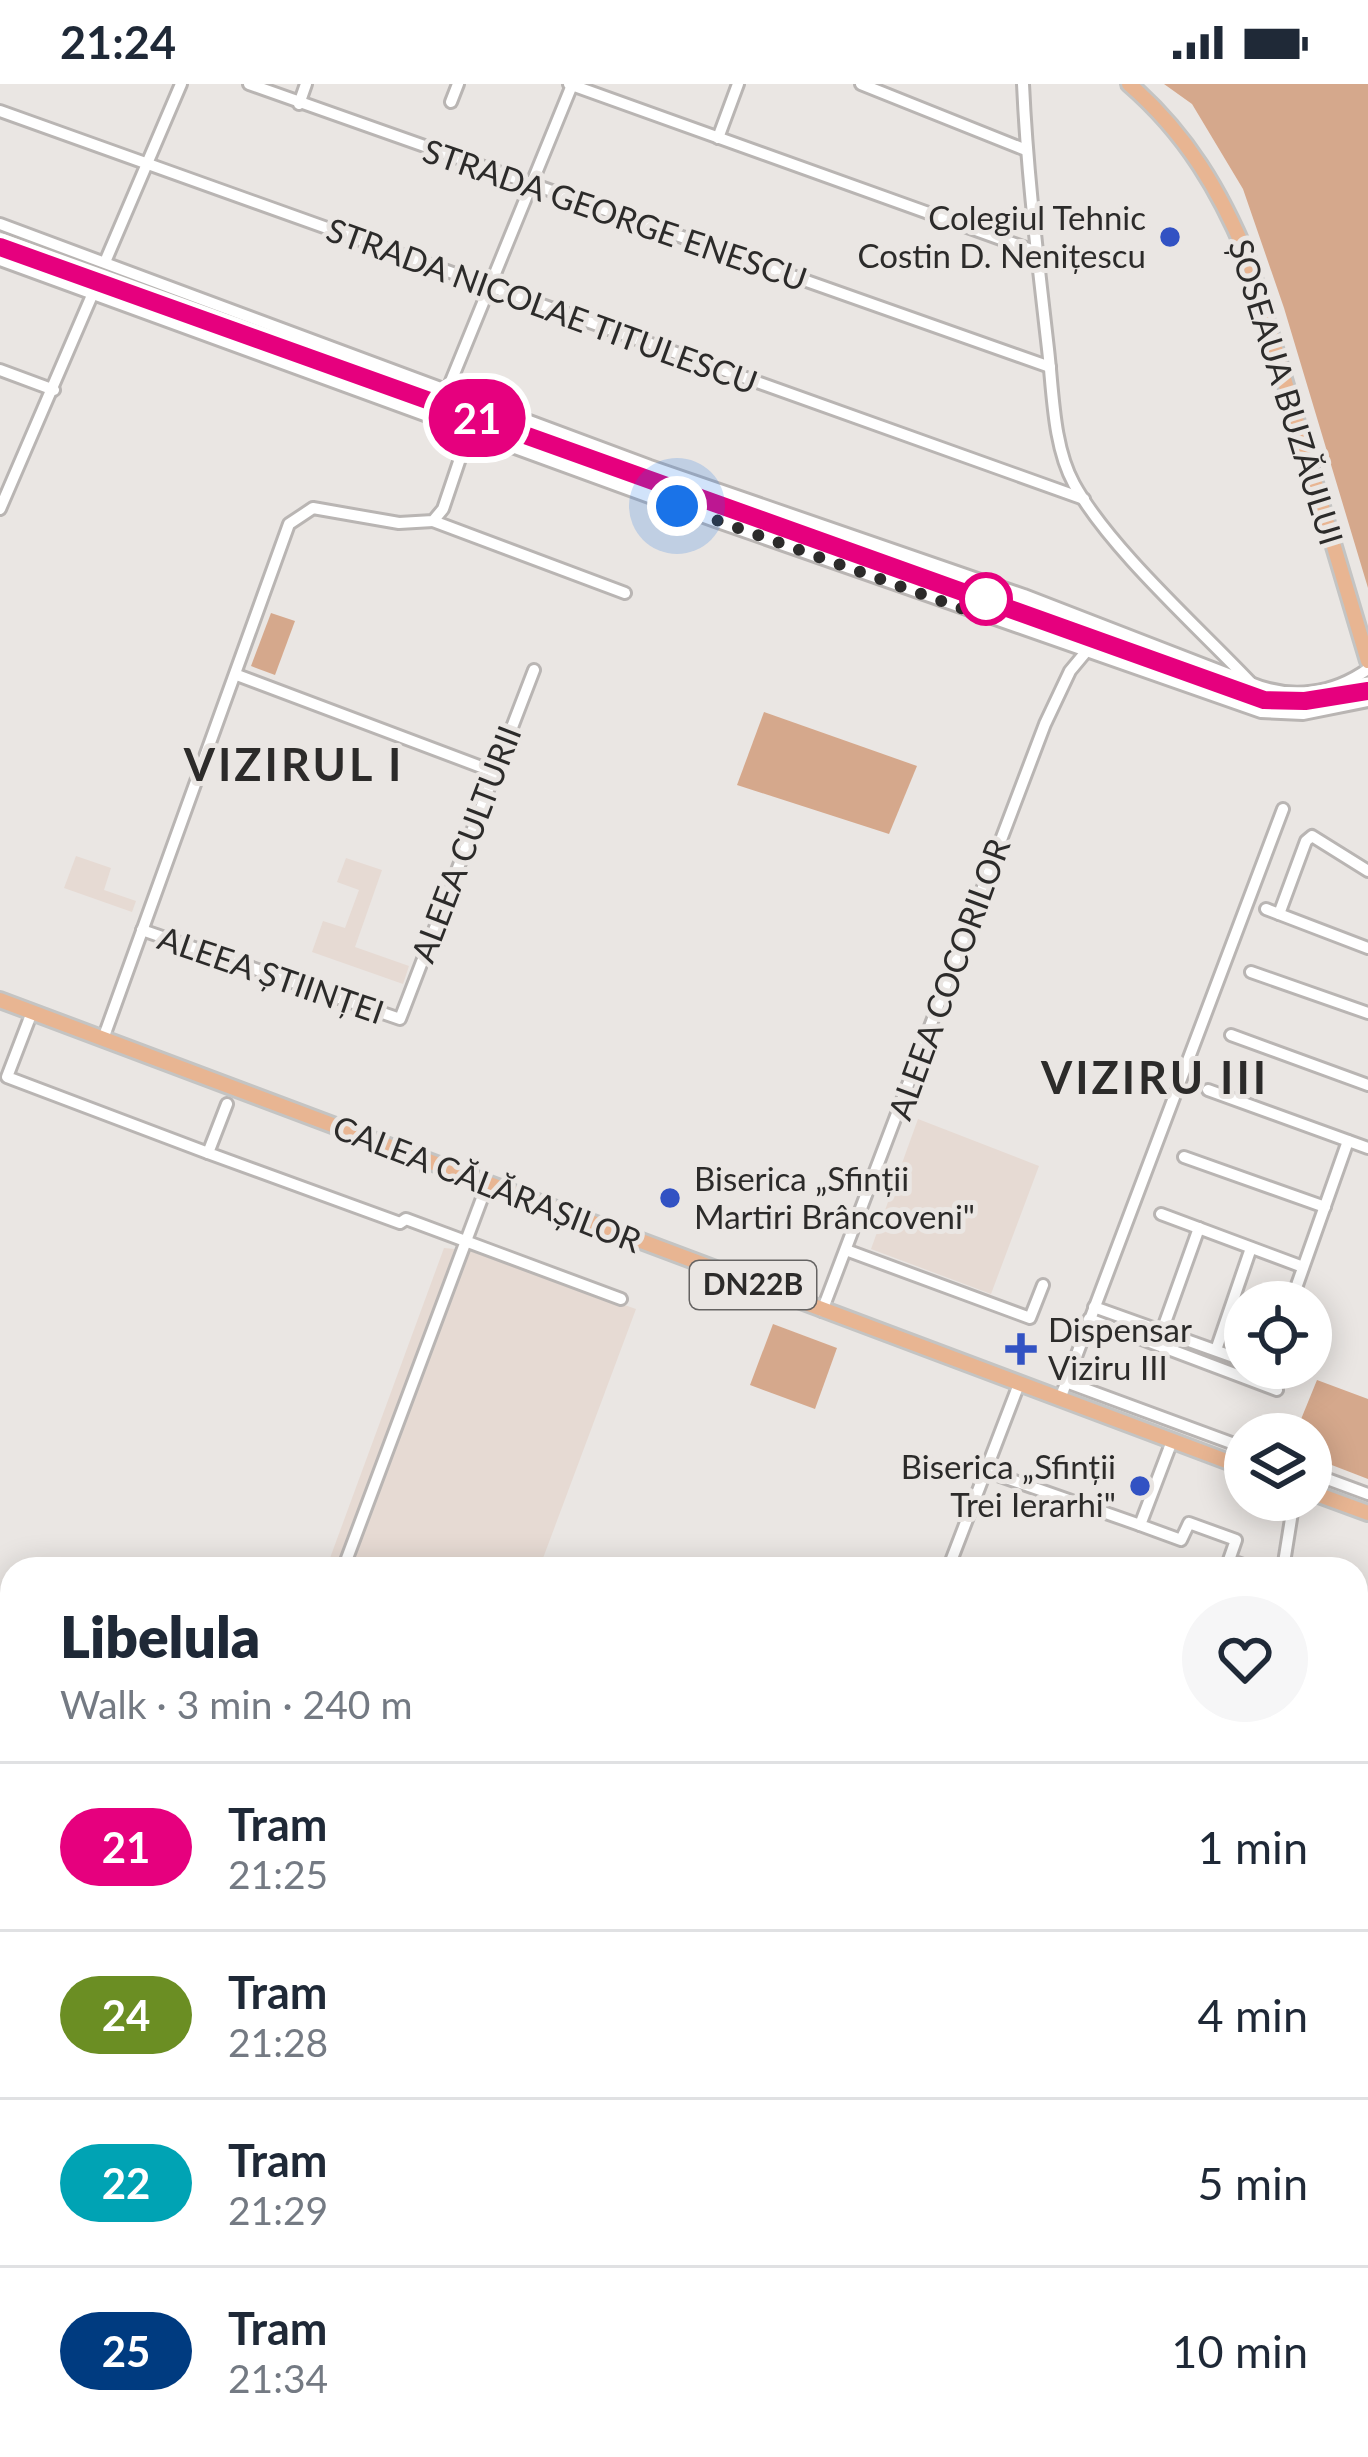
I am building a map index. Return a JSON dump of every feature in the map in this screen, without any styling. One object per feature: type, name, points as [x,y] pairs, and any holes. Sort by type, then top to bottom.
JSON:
[{"type":"main road","name":"ȘOSEAUA BUZĂULUI","points":[[1129,84],[1196,156],[1235,225],[1280,361],[1368,665]]},
{"type":"main road","name":"CALEA CĂLĂRAȘILOR","points":[[0,1000],[1224,1460]]},
{"type":"main road","points":[[1332,1500],[1368,1513]]},
{"type":"street","points":[[105,262],[181,84]]},
{"type":"street","name":"STRADA GEORGE ENESCU","points":[[248,84],[1050,367]]},
{"type":"street","points":[[299,104],[306,84]]},
{"type":"street","points":[[451,102],[458,84]]},
{"type":"street","points":[[718,138],[738,84]]},
{"type":"street","points":[[862,84],[1026,150]]},
{"type":"street","points":[[1023,84],[1036,252],[1065,462],[1084,499],[1142,568],[1251,683]]},
{"type":"street","points":[[447,391],[570,85],[1036,252]]},
{"type":"street","name":"STRADA NICOLAE TITULESCU","points":[[0,111],[1084,499]]},
{"type":"street","points":[[0,224],[650,466],[1024,595],[1272,692],[1298,694],[1345,685],[1368,665]]},
{"type":"street","points":[[0,260],[1085,653],[1261,712],[1304,714],[1368,701]]},
{"type":"street","points":[[0,509],[4,490],[54,390],[93,293]]},
{"type":"street","points":[[0,370],[54,390]]},
{"type":"street","points":[[434,521],[443,509],[470,432]]},
{"type":"street","points":[[103,1039],[284,536],[301,513],[325,508],[416,525],[434,521],[625,593]]},
{"type":"street","name":"ALEEA COCORILOR","points":[[822,1311],[1045,724],[1070,671],[1085,653]]},
{"type":"street","name":"ALEEA CULTURII","points":[[400,1019],[534,670]]},
{"type":"street","points":[[237,675],[492,771]]},
{"type":"street","points":[[1060,1399],[1283,809]]},
{"type":"street","points":[[1279,914],[1312,836],[1368,871]]},
{"type":"street","points":[[1265,909],[1368,948]]},
{"type":"street","name":"ALEEA ȘTIINȚEI","points":[[142,930],[400,1019]]},
{"type":"street","points":[[1251,972],[1368,1013]]},
{"type":"street","points":[[32,1012],[7,1077],[400,1223],[406,1219],[621,1299]]},
{"type":"street","points":[[1231,1035],[1368,1085]]},
{"type":"street","points":[[1208,1090],[1368,1148]]},
{"type":"street","points":[[208,1153],[226,1104]]},
{"type":"street","points":[[1299,1281],[1348,1142]]},
{"type":"street","points":[[1184,1157],[1325,1207]]},
{"type":"street","points":[[347,1557],[487,1185]]},
{"type":"street","points":[[1161,1214],[1304,1267]]},
{"type":"street","points":[[1162,1331],[1199,1228]]},
{"type":"street","points":[[1216,1350],[1252,1248]]},
{"type":"street","points":[[846,1250],[1030,1318],[1043,1285]]},
{"type":"street","points":[[1092,1313],[1224,1353]]},
{"type":"street","points":[[1092,1313],[1277,1390]]},
{"type":"street","points":[[1066,1382],[1224,1440]]},
{"type":"street","points":[[953,1557],[1019,1384]]},
{"type":"street","points":[[1140,1525],[1172,1441]]},
{"type":"street","points":[[986,1471],[1181,1540],[1190,1522],[1236,1540],[1230,1557]]},
{"type":"street","points":[[1332,1481],[1368,1494]]},
{"type":"street","points":[[1285,1557],[1291,1521]]},
{"type":"shaded area","points":[[1164,84],[1368,84],[1368,588],[1243,189],[1192,104]]},
{"type":"shaded area","points":[[271,613],[295,621],[275,675],[251,666]]},
{"type":"shaded area","points":[[764,712],[917,766],[889,834],[737,785]]},
{"type":"shaded area","points":[[76,856],[111,868],[104,890],[136,901],[132,912],[64,888]]},
{"type":"shaded area","points":[[346,858],[382,870],[355,947],[409,966],[403,984],[312,952],[323,921],[345,928],[359,890],[337,882]]},
{"type":"shaded area","points":[[918,1119],[1039,1166],[991,1294],[871,1249]]},
{"type":"shaded area","points":[[444,1248],[467,1250],[636,1309],[543,1557],[330,1557]]},
{"type":"shaded area","points":[[773,1324],[837,1348],[815,1409],[750,1385]]},
{"type":"shaded area","points":[[1332,1386],[1368,1399],[1368,1479],[1332,1465],[1332,1413],[1304,1413],[1313,1389]]},
{"type":"tram line","name":"21","points":[[0,247],[1264,700],[1305,701],[1368,691]]},
{"type":"place","name":"Colegiul Tehnic Costin D. Nenițescu","points":[[1170,237]]},
{"type":"place","name":"Biserica „Sfinții Martiri Brâncoveni\"","points":[[670,1198]]},
{"type":"place","name":"Dispensar Viziru III","points":[[1021,1349]]},
{"type":"place","name":"Biserica „Sfinții Trei Ierarhi\"","points":[[1140,1486]]},
{"type":"district","name":"VIZIRUL I","points":[[294,765]]},
{"type":"district","name":"VIZIRU III","points":[[1155,1078]]},
{"type":"route","points":[[677,506],[980,615],[986,599]]}]
